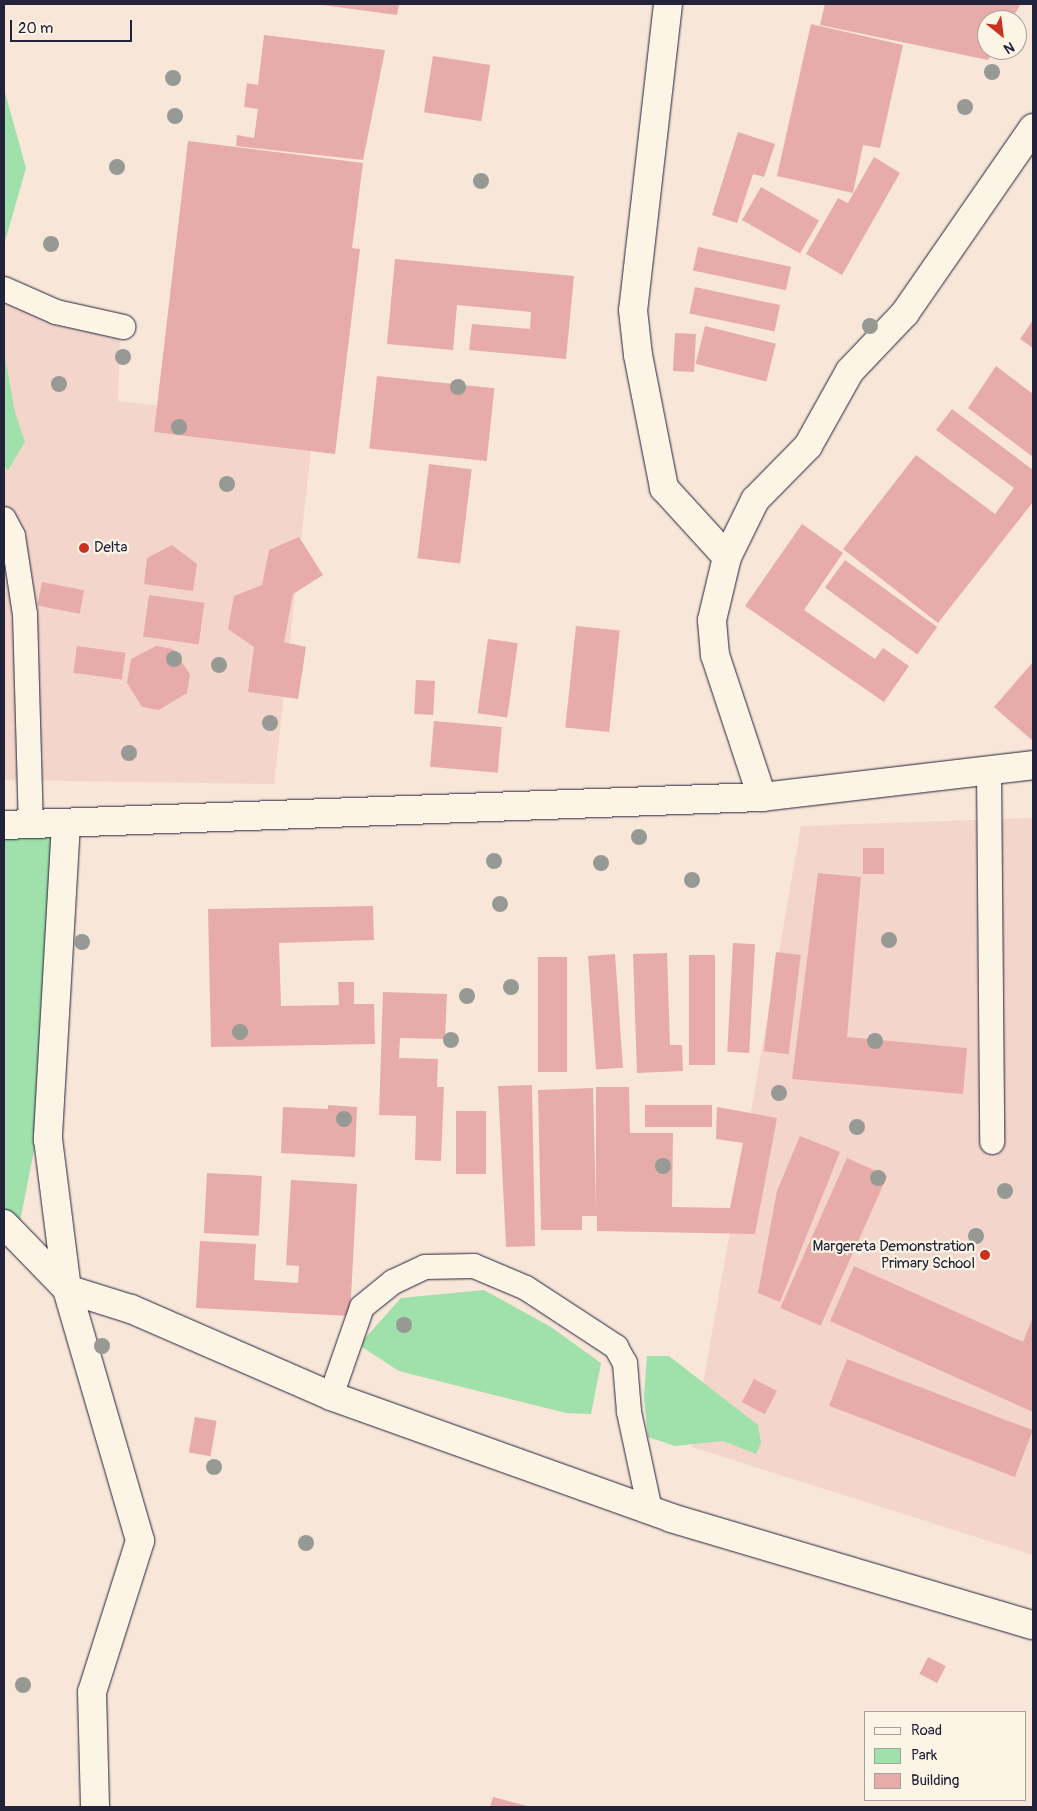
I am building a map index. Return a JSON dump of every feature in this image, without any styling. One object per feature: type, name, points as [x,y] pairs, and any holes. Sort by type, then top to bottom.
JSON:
[{"type":"street","points":[[668,4],[633,310],[638,355],[664,488],[727,558]]},
{"type":"street","points":[[762,797],[715,655],[712,620],[727,558],[756,500],[808,446],[850,371],[905,313],[1033,128]]},
{"type":"street","points":[[4,826],[762,797],[1033,765]]},
{"type":"street","points":[[66,823],[48,1139],[67,1289],[140,1541],[92,1692],[95,1807]]},
{"type":"street","points":[[4,1224],[67,1289],[131,1309],[331,1396],[650,1510],[1033,1626]]},
{"type":"lane","points":[[4,289],[56,312],[123,327]]},
{"type":"lane","points":[[4,519],[13,536],[25,614],[31,825]]},
{"type":"lane","points":[[989,770],[992,1142]]},
{"type":"lane","points":[[331,1396],[362,1307],[393,1282],[425,1267],[474,1266],[526,1288],[616,1348],[625,1364],[629,1412],[650,1510]]},
{"type":"shaded area","points":[[4,303],[120,340],[118,401],[314,423],[274,784],[4,780]]},
{"type":"shaded area","points":[[1033,818],[1033,1555],[692,1447],[801,826]]},
{"type":"green space","points":[[4,89],[26,168],[4,245]]},
{"type":"green space","points":[[4,352],[15,412],[25,442],[8,470],[4,466]]},
{"type":"green space","points":[[54,837],[36,1140],[16,1242],[4,1238],[4,839]]},
{"type":"green space","points":[[484,1290],[551,1327],[601,1363],[591,1414],[566,1413],[399,1371],[359,1345],[401,1298]]},
{"type":"green space","points":[[647,1356],[669,1356],[758,1425],[761,1443],[756,1454],[723,1441],[675,1446],[648,1437],[644,1397]]},
{"type":"building","points":[[315,4],[399,4],[397,15]]},
{"type":"building","points":[[825,4],[1021,4],[1017,10],[977,10],[977,58],[820,25]]},
{"type":"building","points":[[811,24],[903,45],[880,148],[863,145],[853,193],[777,176]]},
{"type":"building","points":[[264,35],[385,50],[363,160],[236,146],[237,135],[254,138],[258,109],[244,107],[247,83],[258,85]]},
{"type":"building","points":[[433,56],[490,65],[481,121],[424,112]]},
{"type":"building","points":[[738,132],[775,144],[764,177],[753,174],[737,223],[712,215]]},
{"type":"building","points":[[188,141],[363,163],[352,248],[360,249],[335,454],[154,432]]},
{"type":"building","points":[[874,157],[900,173],[842,275],[806,254],[838,198],[848,203]]},
{"type":"building","points":[[761,187],[819,220],[800,253],[742,220]]},
{"type":"building","points":[[698,247],[791,267],[786,290],[693,270]]},
{"type":"building","points":[[395,259],[574,276],[566,359],[469,350],[472,324],[530,329],[531,312],[457,305],[453,350],[387,344]]},
{"type":"building","points":[[695,287],[780,305],[774,331],[689,313]]},
{"type":"building","points":[[1033,320],[1033,348],[1020,339]]},
{"type":"building","points":[[705,326],[776,344],[766,382],[696,364]]},
{"type":"building","points":[[675,333],[696,334],[694,372],[673,371]]},
{"type":"building","points":[[996,366],[1033,394],[1033,457],[968,408]]},
{"type":"building","points":[[377,376],[494,388],[487,461],[369,449]]},
{"type":"building","points":[[952,409],[1033,470],[1033,502],[938,623],[843,549],[916,455],[995,514],[1014,488],[936,430]]},
{"type":"building","points":[[429,464],[472,469],[460,564],[417,558]]},
{"type":"building","points":[[802,524],[843,553],[804,610],[875,659],[883,648],[909,666],[884,702],[745,606]]},
{"type":"building","points":[[299,537],[323,575],[293,594],[284,642],[306,647],[298,699],[248,692],[254,647],[228,629],[234,596],[262,585],[269,550]]},
{"type":"building","points":[[172,545],[197,564],[193,591],[144,584],[147,558]]},
{"type":"building","points":[[845,560],[937,627],[917,655],[825,588]]},
{"type":"building","points":[[42,582],[84,590],[80,614],[37,606]]},
{"type":"building","points":[[149,595],[204,603],[199,644],[143,637]]},
{"type":"building","points":[[576,626],[620,631],[609,732],[565,727]]},
{"type":"building","points":[[488,639],[518,643],[507,717],[478,713]]},
{"type":"building","points":[[77,646],[126,653],[122,680],[73,673]]},
{"type":"building","points":[[156,646],[173,649],[190,674],[187,693],[159,710],[142,707],[127,683],[131,659]]},
{"type":"building","points":[[1033,662],[1033,741],[994,707]]},
{"type":"building","points":[[416,680],[435,681],[433,715],[414,714]]},
{"type":"building","points":[[434,721],[502,727],[498,773],[430,767]]},
{"type":"building","points":[[863,848],[884,848],[884,874],[863,874]]},
{"type":"building","points":[[818,873],[861,877],[847,1037],[967,1048],[963,1094],[792,1079]]},
{"type":"building","points":[[373,906],[374,940],[279,943],[281,1006],[339,1005],[338,982],[354,982],[354,1004],[374,1004],[375,1044],[211,1047],[208,909]]},
{"type":"building","points":[[733,943],[755,944],[749,1053],[727,1052]]},
{"type":"building","points":[[776,952],[801,955],[789,1054],[764,1051]]},
{"type":"building","points":[[667,953],[670,1045],[682,1045],[683,1071],[637,1073],[633,954]]},
{"type":"building","points":[[615,954],[623,1068],[596,1070],[588,956]]},
{"type":"building","points":[[689,955],[715,955],[715,1065],[689,1065]]},
{"type":"building","points":[[538,957],[567,957],[567,1072],[538,1072]]},
{"type":"building","points":[[383,992],[447,994],[445,1039],[400,1038],[399,1058],[438,1059],[437,1087],[444,1087],[441,1161],[415,1160],[416,1116],[379,1115]]},
{"type":"building","points":[[532,1085],[535,1246],[506,1247],[498,1086]]},
{"type":"building","points":[[596,1087],[629,1087],[630,1133],[673,1133],[672,1207],[730,1208],[743,1143],[716,1139],[717,1107],[777,1118],[755,1234],[597,1231],[597,1216],[582,1216],[582,1230],[541,1230],[538,1090],[593,1088],[596,1207]]},
{"type":"building","points":[[328,1105],[357,1107],[355,1157],[281,1153],[283,1107],[328,1109]]},
{"type":"building","points":[[645,1105],[712,1105],[712,1127],[645,1127]]},
{"type":"building","points":[[456,1111],[486,1111],[486,1174],[456,1174]]},
{"type":"building","points":[[800,1136],[840,1152],[780,1302],[758,1293],[777,1191]]},
{"type":"building","points":[[847,1158],[887,1176],[820,1326],[780,1308]]},
{"type":"building","points":[[207,1173],[262,1176],[259,1236],[204,1233]]},
{"type":"building","points":[[291,1180],[357,1184],[350,1316],[196,1308],[200,1241],[256,1244],[254,1280],[298,1283],[299,1266],[286,1265]]},
{"type":"building","points":[[854,1266],[1023,1342],[1033,1317],[1033,1412],[830,1321]]},
{"type":"building","points":[[847,1359],[1033,1430],[1015,1477],[829,1406]]},
{"type":"building","points":[[754,1379],[777,1391],[765,1414],[742,1402]]},
{"type":"building","points":[[195,1417],[217,1421],[210,1456],[189,1452]]},
{"type":"building","points":[[928,1657],[946,1666],[937,1683],[919,1674]]},
{"type":"building","points":[[493,1797],[531,1807],[490,1807]]},
{"type":"place","name":"Delta","points":[[84,548]]},
{"type":"place","name":"Margereta Demonstration Primary School","points":[[985,1255]]}]
